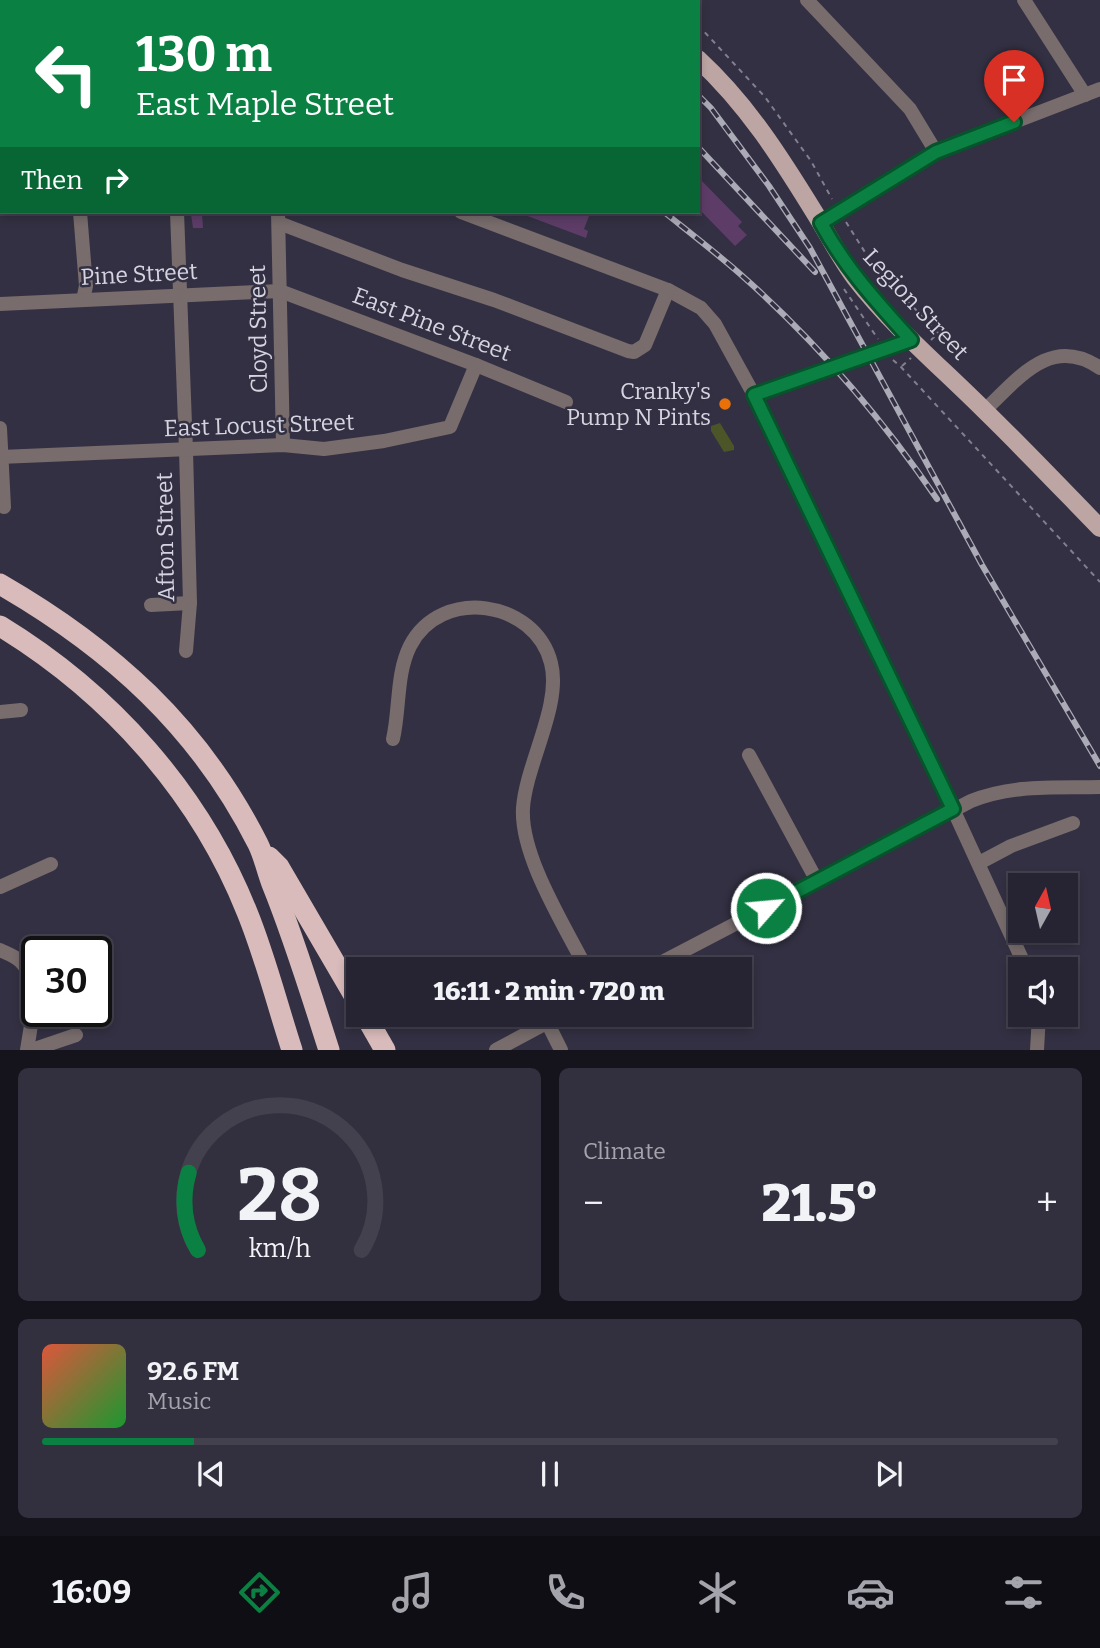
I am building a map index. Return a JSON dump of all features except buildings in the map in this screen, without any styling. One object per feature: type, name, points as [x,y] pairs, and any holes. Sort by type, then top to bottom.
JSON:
[{"type":"highway","points":[[0,584],[76,632],[117,664],[152,696],[205,758],[259,846],[329,1049]]},
{"type":"highway","points":[[0,626],[63,669],[132,730],[202,822],[230,873],[248,914],[292,1049]]},
{"type":"highway","points":[[259,846],[279,867],[346,982]]},
{"type":"highway","points":[[372,1027],[385,1049]]},
{"type":"main road","name":"Legion Street","points":[[700,61],[740,102],[766,135],[838,254],[857,279],[916,345],[985,410],[1100,528]]},
{"type":"street","points":[[807,0],[910,108],[936,152]]},
{"type":"street","points":[[1024,0],[1085,94]]},
{"type":"street","points":[[821,223],[936,152],[1100,89]]},
{"type":"street","points":[[80,214],[86,286],[83,300]]},
{"type":"street","name":"Afton Street","points":[[177,214],[190,603],[186,651]]},
{"type":"street","points":[[466,214],[668,290],[701,308],[715,324],[754,395],[979,863],[1021,957]]},
{"type":"street","points":[[279,217],[402,270],[517,308],[628,351],[634,352],[645,345],[668,290]]},
{"type":"street","name":"Cloyd Street","points":[[279,217],[283,445]]},
{"type":"street","name":"Pine Street","points":[[0,304],[280,291]]},
{"type":"street","name":"East Pine Street","points":[[280,291],[566,401]]},
{"type":"street","points":[[754,395],[916,345]]},
{"type":"street","points":[[985,410],[1027,370],[1051,357],[1085,359],[1100,368]]},
{"type":"street","name":"East Locust Street","points":[[0,457],[283,445],[324,449],[384,442],[450,427],[476,365]]},
{"type":"street","points":[[0,428],[4,507]]},
{"type":"street","points":[[151,605],[190,603]]},
{"type":"street","points":[[393,739],[405,657],[416,638],[433,620],[460,608],[483,607],[510,615],[535,633],[551,661],[553,687],[525,795],[524,831],[533,863],[580,957]]},
{"type":"street","points":[[0,712],[21,710]]},
{"type":"street","points":[[749,755],[817,881]]},
{"type":"street","points":[[672,957],[953,809],[985,795],[1024,787],[1100,786]]},
{"type":"street","points":[[979,863],[1011,846],[1073,822]]},
{"type":"street","points":[[0,887],[51,864]]},
{"type":"street","points":[[0,950],[20,961],[31,978],[33,1004],[30,1049],[76,1035]]},
{"type":"street","points":[[496,1049],[538,1027]]},
{"type":"street","points":[[550,1027],[561,1049]]},
{"type":"street","points":[[1037,1049],[1038,1027]]},
{"type":"path","points":[[700,27],[772,106],[811,161],[873,265],[938,333],[916,345],[901,367]]},
{"type":"path","points":[[887,356],[901,367],[1100,582]]},
{"type":"green space","points":[[720,423],[734,450],[724,452],[711,431],[711,426]]},
{"type":"railway","points":[[700,97],[769,186],[810,248],[982,565],[1100,766]]},
{"type":"railway","points":[[700,149],[815,272]]},
{"type":"railway","points":[[666,214],[767,298],[820,352],[870,409],[937,499]]},
{"type":"place","name":"Cranky's Pump N Pints","points":[[725,404]]},
{"type":"route","points":[[766,908],[953,809],[754,395],[911,340],[857,279],[838,254],[821,223],[936,152],[1014,122]]}]
